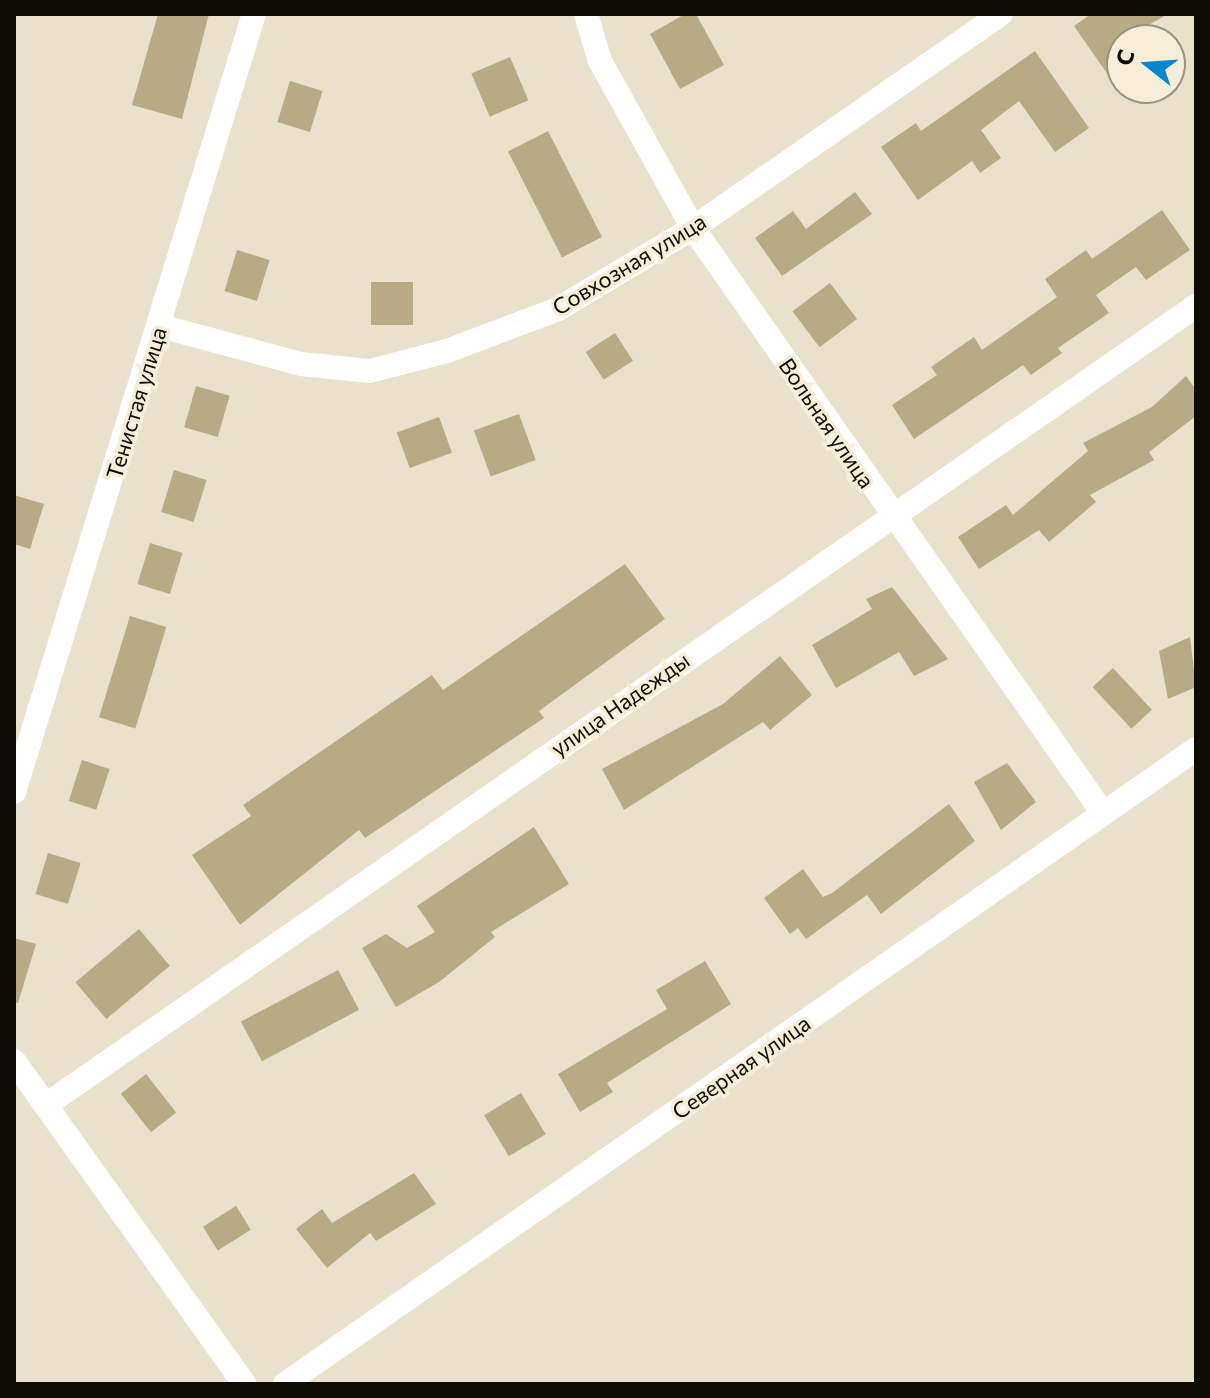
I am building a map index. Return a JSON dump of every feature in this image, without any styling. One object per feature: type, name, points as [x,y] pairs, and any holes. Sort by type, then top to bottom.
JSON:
[{"type":"street","name":"Тенистая улица","points":[[14,792],[254,14]]},
{"type":"street","name":"Вольная улица","points":[[586,14],[600,61],[693,228],[890,515],[1103,813]]},
{"type":"street","name":"Совхозная улица","points":[[160,326],[301,364],[370,371],[558,309],[693,228],[1001,14]]},
{"type":"street","name":"улица Надежды","points":[[46,1105],[890,515],[1196,306]]},
{"type":"street","name":"Северная улица","points":[[285,1384],[1196,749]]},
{"type":"street","points":[[14,1061],[244,1384]]},
{"type":"building","points":[[158,14],[209,14],[182,119],[132,105]]},
{"type":"building","points":[[685,14],[696,14],[724,65],[680,89],[650,34]]},
{"type":"building","points":[[1091,14],[1168,14],[1150,24],[1106,24],[1106,72],[1074,26]]},
{"type":"building","points":[[1035,51],[1089,128],[1055,152],[1019,101],[981,130],[1001,158],[980,173],[972,161],[918,200],[881,147],[916,123],[921,131]]},
{"type":"building","points":[[510,57],[528,100],[490,117],[471,73]]},
{"type":"building","points":[[290,81],[323,91],[310,132],[277,122]]},
{"type":"building","points":[[548,131],[602,237],[562,257],[508,151]]},
{"type":"building","points":[[855,192],[872,214],[782,276],[755,238],[793,211],[806,229]]},
{"type":"building","points":[[1162,210],[1190,250],[1146,280],[1136,267],[1096,295],[1109,313],[1058,348],[1062,353],[1031,375],[1023,365],[914,439],[892,405],[937,375],[931,367],[974,337],[982,350],[1057,297],[1045,279],[1086,250],[1092,259]]},
{"type":"building","points":[[237,250],[270,260],[257,301],[224,291]]},
{"type":"building","points":[[371,282],[413,282],[413,325],[371,325]]},
{"type":"building","points":[[830,283],[857,319],[820,347],[792,311]]},
{"type":"building","points":[[615,333],[633,361],[604,380],[586,352]]},
{"type":"building","points":[[1186,376],[1196,390],[1196,416],[1149,452],[1154,460],[1090,495],[1096,502],[1049,542],[1039,530],[979,569],[958,537],[1006,505],[1013,515],[1088,451],[1083,443],[1152,407]]},
{"type":"building","points":[[196,386],[230,396],[218,437],[184,427]]},
{"type":"building","points":[[519,414],[536,460],[491,476],[474,430]]},
{"type":"building","points":[[439,417],[452,453],[410,468],[397,432]]},
{"type":"building","points":[[174,470],[207,480],[194,522],[161,512]]},
{"type":"building","points":[[14,495],[44,504],[30,549],[14,544]]},
{"type":"building","points":[[150,543],[183,553],[170,594],[137,584]]},
{"type":"building","points":[[625,564],[665,619],[539,711],[544,718],[365,838],[359,830],[240,925],[192,855],[251,816],[243,805],[432,675],[443,690]]},
{"type":"building","points":[[892,587],[948,659],[914,676],[899,652],[836,688],[812,645],[872,609],[866,599]]},
{"type":"building","points":[[130,616],[166,627],[135,728],[99,717]]},
{"type":"building","points":[[1190,637],[1196,687],[1168,699],[1159,651]]},
{"type":"building","points":[[780,656],[812,695],[770,730],[763,722],[624,810],[602,769],[723,704]]},
{"type":"building","points":[[1113,668],[1152,710],[1131,729],[1093,687]]},
{"type":"building","points":[[82,760],[110,769],[96,810],[69,801]]},
{"type":"building","points":[[1007,763],[1036,802],[1001,830],[974,782]]},
{"type":"building","points":[[949,804],[975,841],[881,914],[867,895],[806,939],[798,928],[790,934],[764,898],[803,869],[823,897],[832,893]]},
{"type":"building","points":[[534,827],[569,884],[491,932],[495,937],[439,982],[396,1007],[362,948],[386,934],[407,948],[435,932],[417,906]]},
{"type":"building","points":[[48,853],[81,863],[68,904],[35,894]]},
{"type":"building","points":[[139,929],[170,966],[106,1019],[75,982]]},
{"type":"building","points":[[14,938],[36,944],[18,1003],[14,1002]]},
{"type":"building","points":[[705,961],[731,1004],[607,1083],[613,1092],[580,1112],[558,1074],[667,1009],[656,990]]},
{"type":"building","points":[[338,970],[359,1010],[262,1061],[241,1022]]},
{"type":"building","points":[[146,1074],[176,1113],[151,1132],[121,1094]]},
{"type":"building","points":[[521,1093],[546,1134],[509,1156],[484,1115]]},
{"type":"building","points":[[414,1173],[436,1204],[376,1241],[370,1233],[327,1268],[296,1229],[322,1209],[332,1223]]},
{"type":"building","points":[[236,1206],[251,1230],[218,1250],[203,1227]]}]
